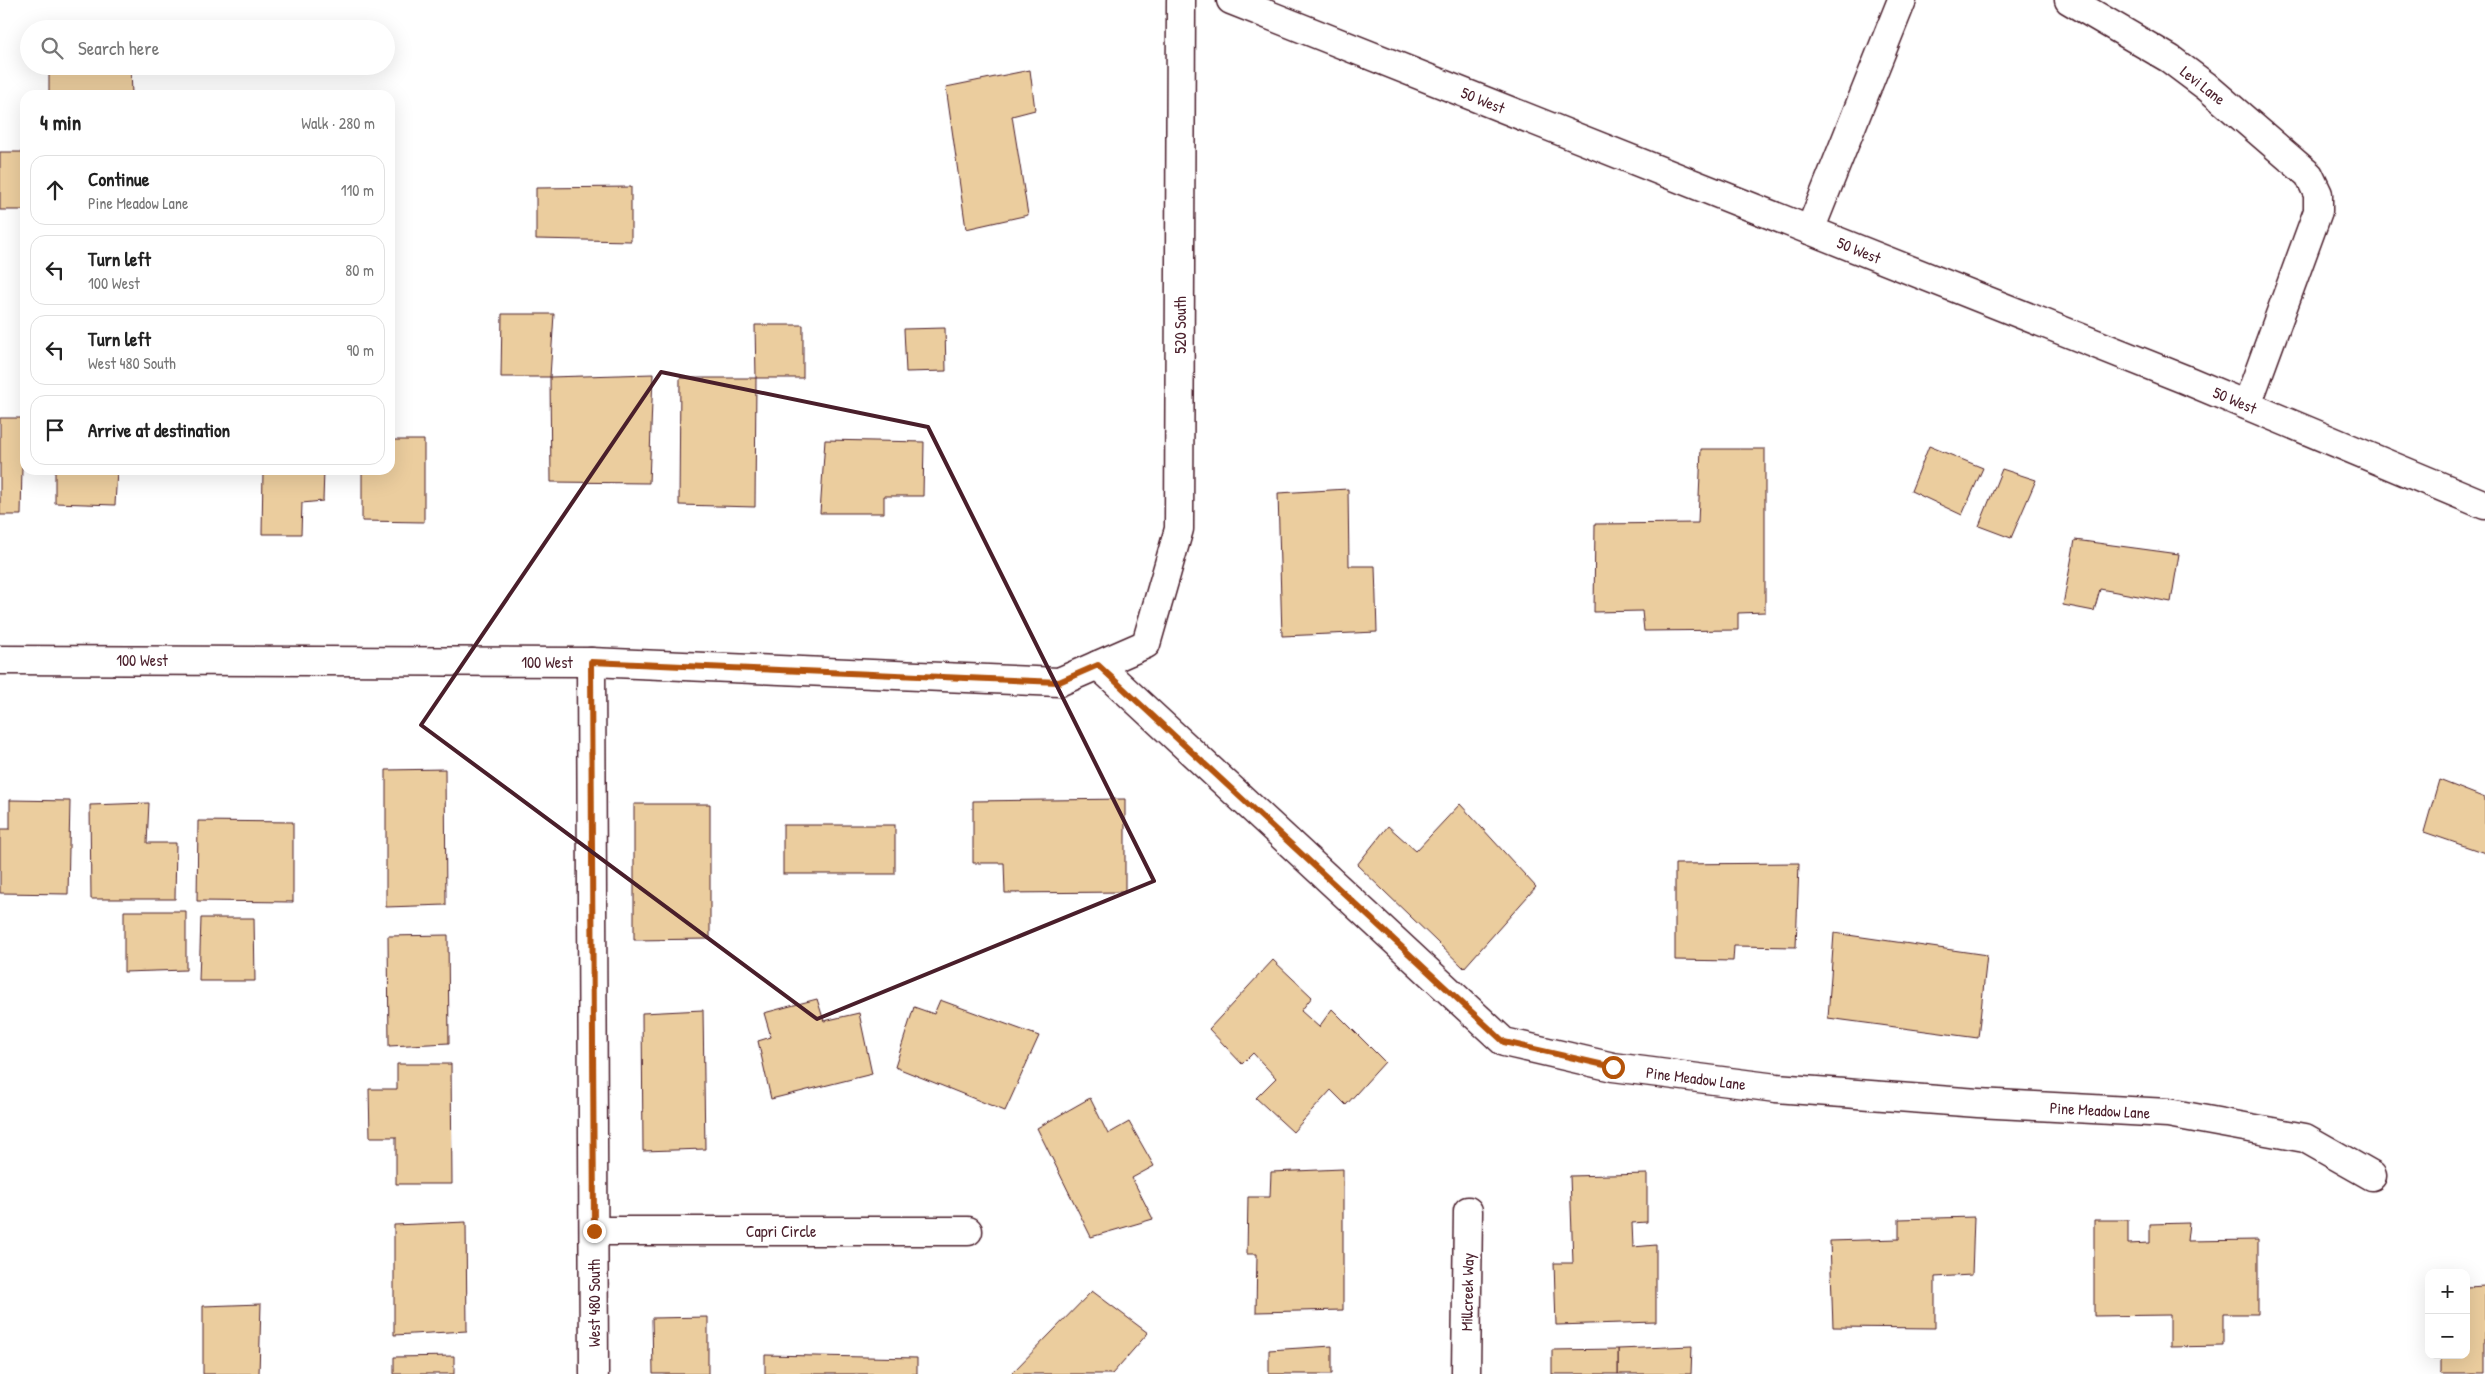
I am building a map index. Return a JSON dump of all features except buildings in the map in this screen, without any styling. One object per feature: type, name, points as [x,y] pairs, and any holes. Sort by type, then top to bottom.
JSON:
[{"type":"street","name":"520 South","points":[[1146,644],[1179,529],[1181,0]]},
{"type":"street","name":"50 West","points":[[1231,0],[2247,405],[2485,505]]},
{"type":"street","points":[[1810,230],[1902,0]]},
{"type":"street","name":"Levi Lane","points":[[2069,0],[2170,59],[2206,86],[2310,175],[2318,194],[2318,211],[2315,222],[2247,405]]},
{"type":"street","name":"100 West","points":[[0,660],[591,662],[1059,682],[1146,644]]},
{"type":"street","name":"West 480 South","points":[[591,662],[594,1374]]},
{"type":"street","name":"Pine Meadow Lane","points":[[1098,665],[1504,1042],[1613,1067],[1776,1088],[1978,1103],[2168,1113],[2305,1138],[2372,1176]]},
{"type":"street","name":"Millcreek Way","points":[[1466,1374],[1468,1211]]},
{"type":"street","name":"Capri Circle","points":[[594,1231],[968,1231]]},
{"type":"highlighted area","points":[[661,372],[928,427],[1154,881],[817,1019],[421,725]]},
{"type":"route","points":[[594,1231],[591,662],[1059,682],[1098,665],[1504,1042],[1613,1067]]}]
